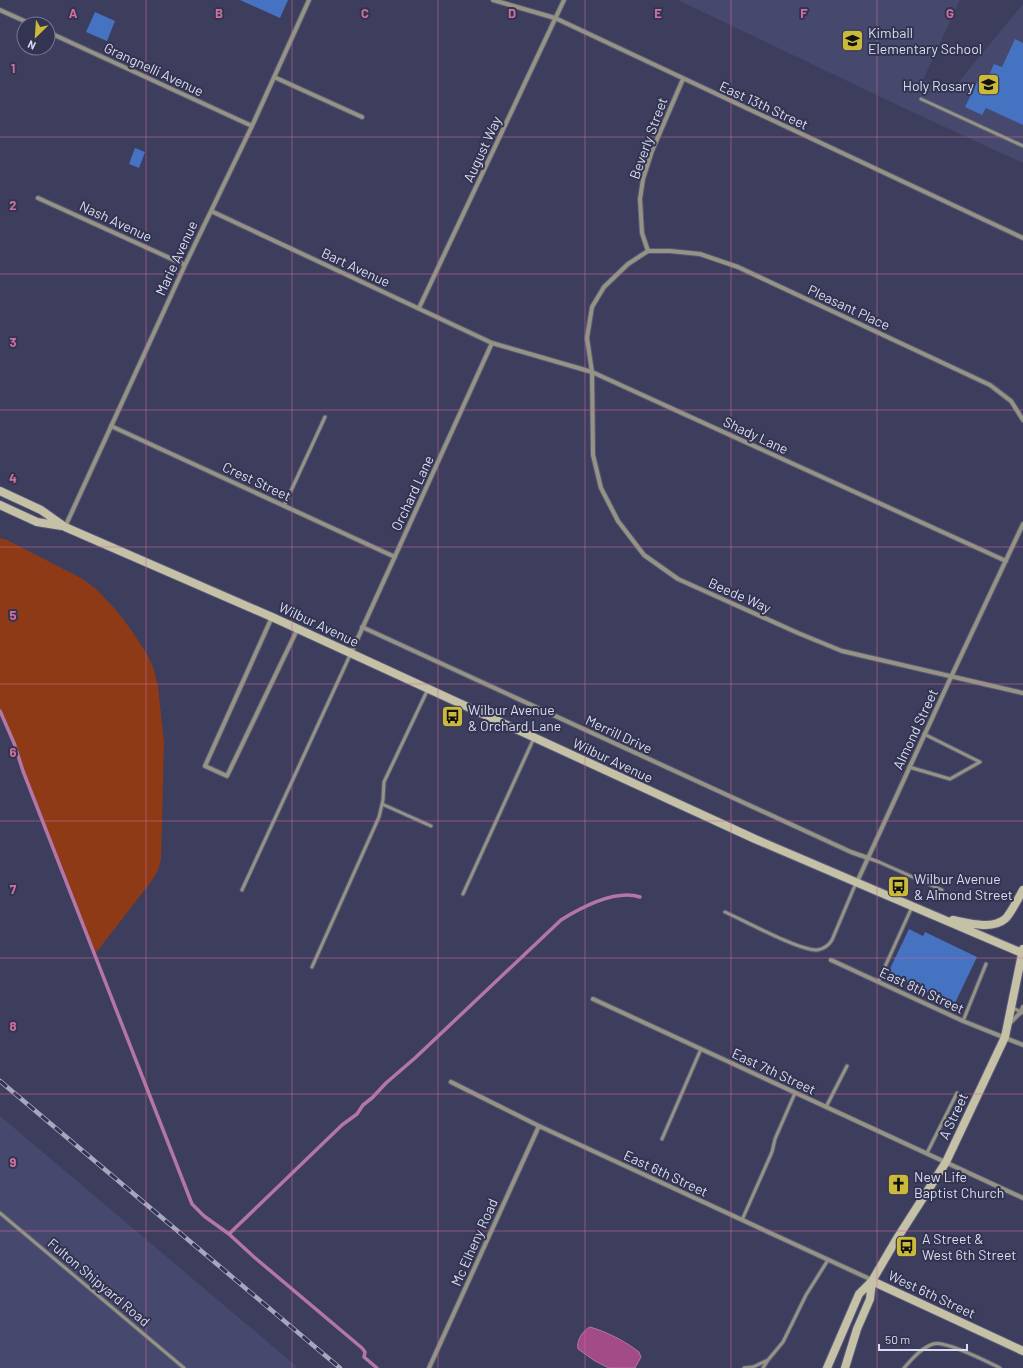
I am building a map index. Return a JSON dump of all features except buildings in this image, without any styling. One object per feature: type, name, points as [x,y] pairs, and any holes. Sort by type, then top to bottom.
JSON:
[{"type":"main road","name":"Wilbur Avenue","points":[[0,491],[41,510],[65,527],[298,628],[755,840],[939,918],[1022,951]]},
{"type":"main road","name":"Wilbur Avenue","points":[[0,505],[37,522],[65,527]]},
{"type":"main road","points":[[939,918],[976,924],[994,924],[1005,919],[1023,890]]},
{"type":"main road","name":"A Street","points":[[827,1368],[859,1294],[872,1281],[946,1162],[1005,1037],[1022,951]]},
{"type":"main road","name":"A Street","points":[[845,1368],[857,1329],[870,1299],[872,1281]]},
{"type":"main road","name":"West 6th Street","points":[[872,1281],[1023,1351]]},
{"type":"street","name":"Marie Avenue","points":[[65,527],[185,265],[252,126],[309,0]]},
{"type":"street","name":"East 13th Street","points":[[493,0],[555,18],[1023,238]]},
{"type":"street","name":"August Way","points":[[420,308],[564,0]]},
{"type":"street","points":[[0,10],[16,17]]},
{"type":"street","name":"Grangnelli Avenue","points":[[56,36],[252,126]]},
{"type":"street","points":[[274,77],[362,117]]},
{"type":"street","name":"Beverly Street","points":[[648,251],[642,233],[640,199],[643,178],[652,151],[683,79]]},
{"type":"street","name":"Nash Avenue","points":[[38,198],[185,265]]},
{"type":"street","name":"Bart Avenue","points":[[211,211],[492,342]]},
{"type":"street","points":[[592,372],[587,338],[592,307],[604,287],[628,264],[648,251]]},
{"type":"street","name":"Pleasant Place","points":[[648,251],[670,251],[700,254],[738,267],[990,385],[1011,401],[1023,420]]},
{"type":"street","name":"Shady Lane","points":[[492,342],[592,372],[1006,561]]},
{"type":"street","name":"Orchard Lane","points":[[351,653],[492,342]]},
{"type":"street","name":"Beede Way","points":[[592,372],[593,455],[601,488],[618,521],[644,555],[678,579],[798,633],[842,651],[1023,693]]},
{"type":"street","name":"Crest Street","points":[[111,426],[395,557]]},
{"type":"street","name":"Almond Street","points":[[856,882],[1023,524]]},
{"type":"street","points":[[272,617],[205,766],[227,776],[298,628]]},
{"type":"street","name":"Merrill Drive","points":[[362,627],[851,852],[868,858]]},
{"type":"street","name":"East 8th Street","points":[[831,960],[963,1021],[1023,1045]]},
{"type":"street","name":"East 7th Street","points":[[593,999],[1023,1198]]},
{"type":"street","points":[[1008,1025],[1022,1010]]},
{"type":"street","name":"East 6th Street","points":[[451,1082],[539,1126],[872,1281]]},
{"type":"street","name":"Mc Elheny Road","points":[[429,1368],[539,1126]]},
{"type":"lane","points":[[921,99],[1023,146]]},
{"type":"lane","points":[[284,506],[325,417]]},
{"type":"lane","points":[[242,890],[351,653]]},
{"type":"lane","points":[[312,967],[379,817],[384,782],[428,689]]},
{"type":"lane","points":[[909,767],[950,779],[980,762],[924,734]]},
{"type":"lane","points":[[463,894],[534,738]]},
{"type":"lane","points":[[382,804],[432,826]]},
{"type":"lane","points":[[868,858],[942,890]]},
{"type":"lane","name":"Almond Street","points":[[725,912],[807,949],[817,950],[829,944],[856,882]]},
{"type":"lane","points":[[878,982],[913,906]]},
{"type":"lane","points":[[963,1021],[986,964]]},
{"type":"lane","points":[[1011,1007],[1022,1010]]},
{"type":"lane","points":[[662,1139],[701,1049]]},
{"type":"lane","points":[[826,1107],[847,1066]]},
{"type":"lane","points":[[742,1220],[772,1152],[775,1139],[795,1093]]},
{"type":"lane","points":[[927,1153],[957,1093]]},
{"type":"lane","name":"Fulton Shipyard Road","points":[[0,1213],[184,1368]]},
{"type":"lane","points":[[763,1368],[783,1342],[806,1295],[828,1260]]},
{"type":"lane","points":[[904,1368],[925,1348],[934,1344],[944,1345],[1000,1368]]},
{"type":"lane","points":[[744,1368],[768,1360]]},
{"type":"shaded area","name":"Kimball Elementary School","points":[[678,0],[960,0],[923,80],[951,91],[1023,4],[1023,163],[910,111]]},
{"type":"shaded area","points":[[0,538],[7,540],[81,578],[96,589],[116,610],[148,656],[154,670],[158,686],[164,743],[161,859],[158,870],[153,879],[95,954],[23,771],[14,743],[0,711]]},
{"type":"shaded area","points":[[0,1116],[296,1366],[295,1368],[0,1368]]},
{"type":"shaded area","points":[[590,1327],[616,1337],[639,1352],[641,1357],[635,1368],[609,1368],[595,1361],[578,1349],[578,1343],[581,1336]]},
{"type":"waterway","points":[[0,711],[14,743],[23,771],[192,1204],[204,1216],[229,1234],[362,1348],[365,1352],[364,1357],[377,1368]]},
{"type":"waterway","points":[[229,1234],[342,1125],[357,1114],[363,1105],[386,1083],[415,1058],[561,920],[589,905],[610,897],[620,895],[640,897]]},
{"type":"railway","points":[[0,1081],[340,1368]]},
{"type":"place","name":"Kimball Elementary School","points":[[852,40]]},
{"type":"place","name":"Holy Rosary","points":[[989,85]]},
{"type":"place","name":"Wilbur Avenue & Orchard Lane","points":[[452,717]]},
{"type":"place","name":"Wilbur Avenue & Almond Street","points":[[898,886]]},
{"type":"place","name":"New Life Baptist Church","points":[[899,1184]]},
{"type":"place","name":"A Street & West 6th Street","points":[[907,1246]]}]
